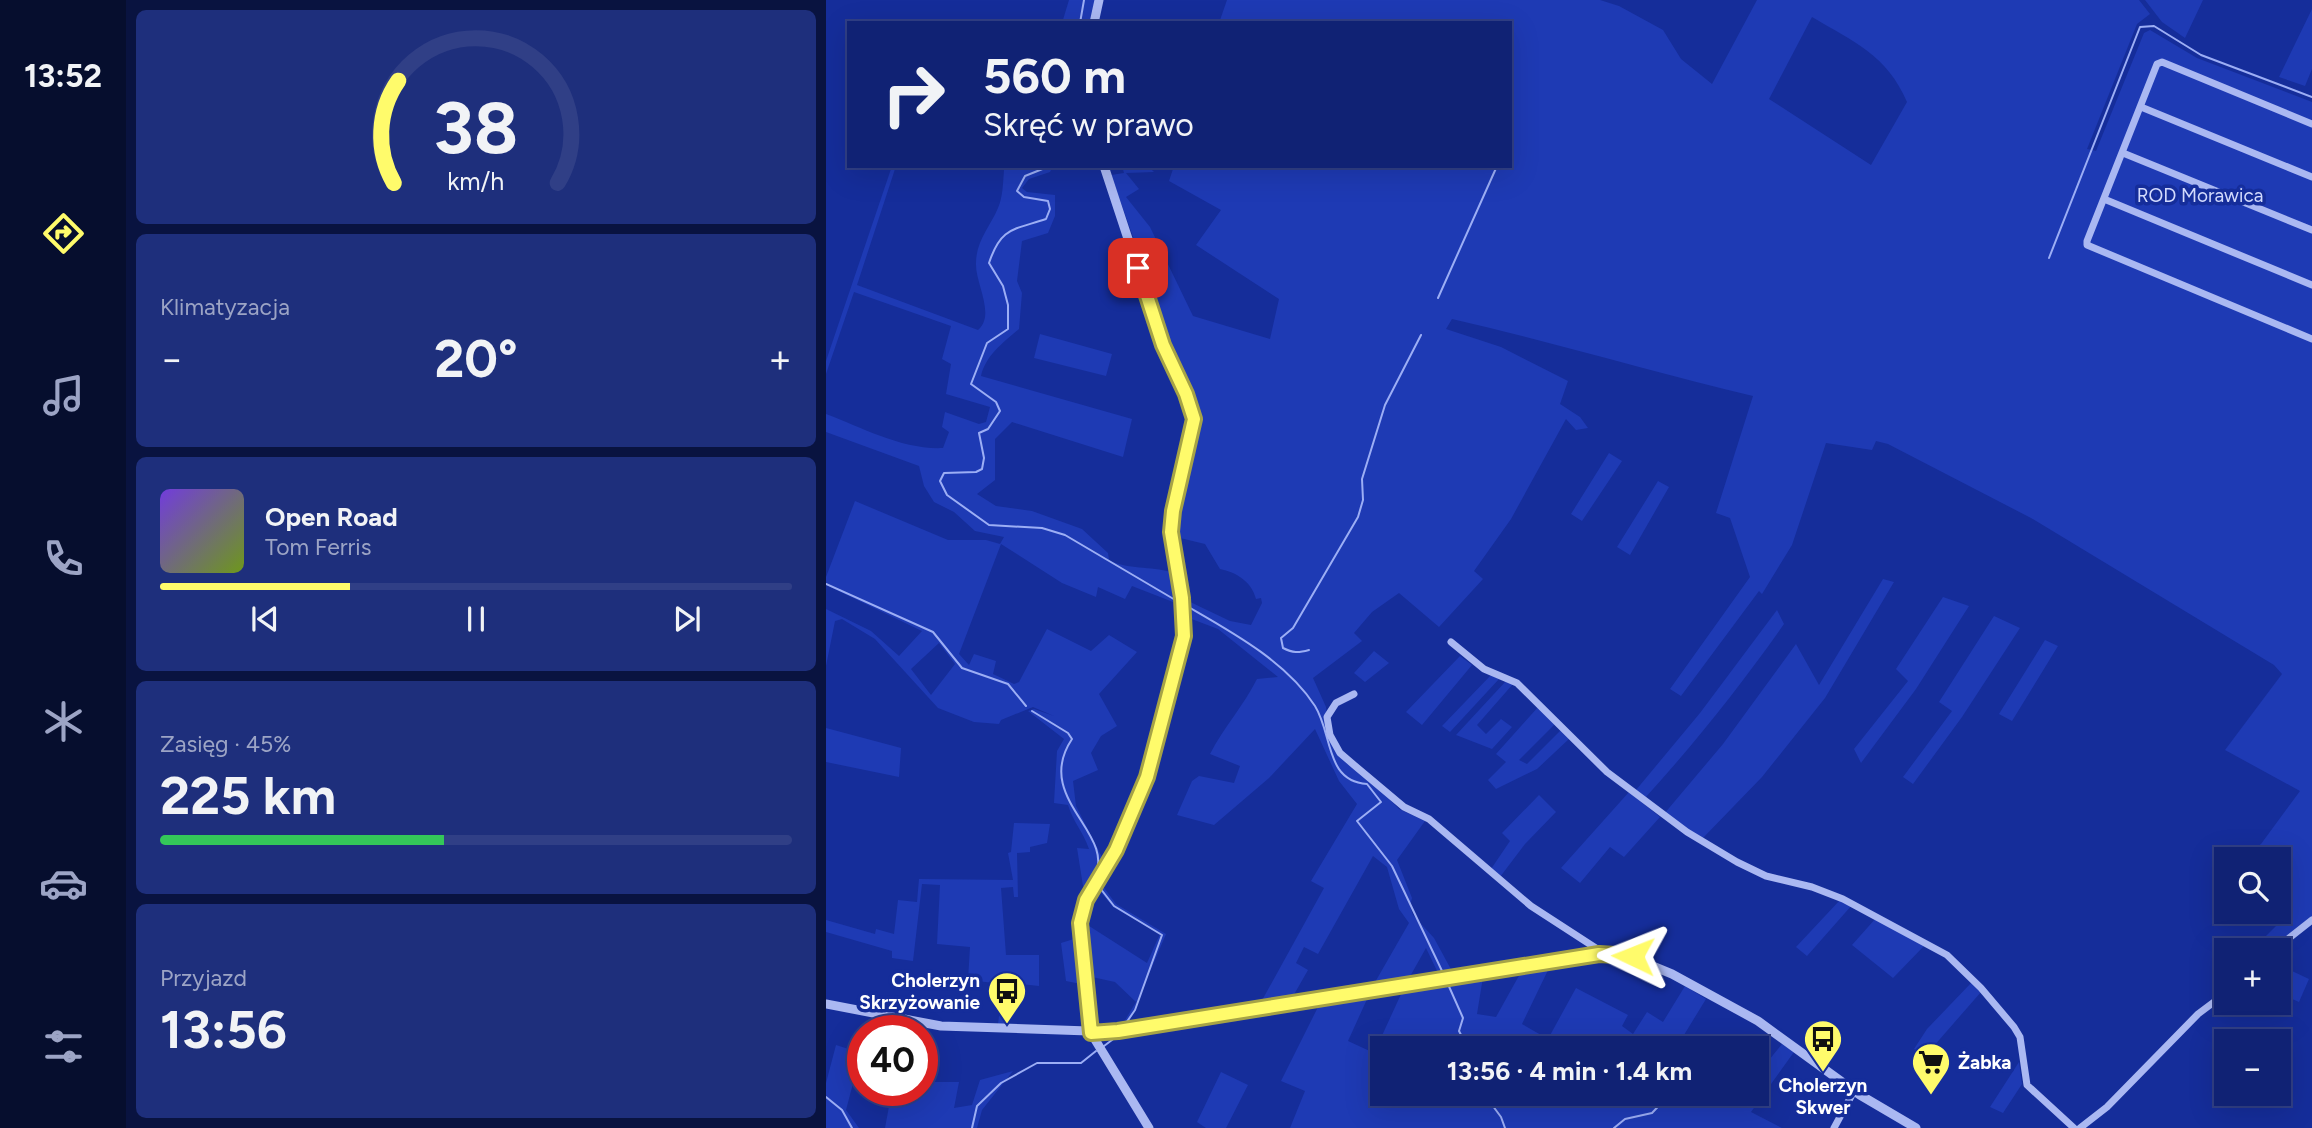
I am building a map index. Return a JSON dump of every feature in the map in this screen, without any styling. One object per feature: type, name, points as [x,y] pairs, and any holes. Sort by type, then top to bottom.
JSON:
[{"type":"street","points":[[1094,21],[1099,0]]},
{"type":"street","points":[[2312,124],[2162,62],[2157,64],[2087,245],[2312,339]]},
{"type":"street","points":[[2141,107],[2312,177]]},
{"type":"street","points":[[2123,153],[2312,230]]},
{"type":"street","points":[[1105,168],[1163,345],[1186,394],[1194,419],[1173,511],[1172,553],[1183,612],[1180,657],[1147,777],[1116,850],[1082,911],[1080,923],[1091,1033],[1149,1128]]},
{"type":"street","points":[[2104,198],[2312,285]]},
{"type":"street","points":[[1451,642],[1484,669],[1517,683],[1607,772],[1687,832],[1737,863],[1766,876],[1812,887],[1843,899],[1947,955],[1982,988],[2020,1037],[2027,1085],[2074,1128]]},
{"type":"street","points":[[1354,694],[1336,703],[1327,717],[1330,735],[1340,753],[1404,807],[1429,819],[1531,906],[1605,954]]},
{"type":"street","points":[[2289,938],[2312,920]]},
{"type":"street","points":[[826,1004],[874,1016],[941,1026],[1091,1033],[1118,1031],[1605,954],[1633,956],[1702,990],[1769,1029],[1854,1091],[1916,1128]]},
{"type":"street","points":[[2080,1128],[2107,1107],[2198,1014],[2214,1002]]},
{"type":"street","points":[[1834,1128],[1854,1091]]},
{"type":"green space","points":[[1069,0],[1095,0],[1090,21],[1063,21]]},
{"type":"green space","name":"ROD Morawica","points":[[1227,0],[1600,0],[1619,6],[1663,30],[1681,59],[1712,84],[1757,0],[2139,0],[2150,14],[2137,24],[2087,149],[2096,151],[2144,33],[2150,30],[2197,58],[2312,102],[2312,916],[2285,938],[2264,938],[2278,924],[2291,924],[2291,847],[2257,847],[2300,791],[2225,750],[2282,674],[2274,665],[2031,518],[1888,444],[1876,441],[1872,450],[1826,443],[1792,545],[1762,594],[1759,591],[1681,696],[1670,689],[1750,577],[1730,518],[1716,513],[1753,396],[1452,319],[1446,329],[1501,347],[1568,381],[1560,404],[1580,417],[1588,428],[1576,430],[1566,419],[1511,519],[1474,571],[1483,579],[1439,627],[1399,593],[1372,612],[1354,633],[1362,641],[1313,678],[1326,707],[1329,737],[1399,809],[1425,821],[1397,860],[1412,898],[1410,906],[1413,915],[1434,938],[1453,973],[1439,975],[1426,948],[1408,980],[1374,984],[1409,923],[1399,909],[1387,867],[1373,856],[1318,954],[1304,947],[1296,963],[1308,970],[1292,998],[1260,1004],[1324,888],[1311,881],[1357,804],[1339,781],[1315,729],[1269,778],[1214,825],[1177,815],[1192,781],[1199,776],[1234,783],[1240,766],[1210,754],[1257,679],[1278,677],[1218,629],[1189,618],[1186,600],[1230,621],[1251,625],[1262,603],[1261,598],[1256,599],[1251,588],[1242,579],[1220,569],[1205,544],[1176,537],[1179,504],[1197,416],[1111,175],[1124,173],[1123,168],[1150,168],[1154,172],[1126,173],[1139,189],[1126,197],[1150,227],[1193,316],[1270,339],[1279,299],[1196,245],[1221,210],[1169,181],[1173,168],[1512,168],[1512,21],[1220,21]],"holes":[[[1812,17],[1868,51],[1890,72],[1907,102],[1871,165],[1769,99]]]},
{"type":"green space","points":[[2145,0],[2203,0],[2185,38],[2162,22]]},
{"type":"green space","points":[[2312,9],[2312,69],[2305,86],[2279,77]]},
{"type":"green space","points":[[891,168],[895,168],[857,285],[978,330],[983,324],[985,307],[977,271],[977,255],[1001,199],[1004,170],[1002,168],[1052,168],[1050,172],[1029,179],[1022,188],[1027,192],[1055,195],[1055,216],[1048,233],[1022,241],[1017,281],[1022,293],[1019,329],[991,356],[981,376],[1132,419],[1123,457],[1012,422],[995,439],[995,480],[977,494],[996,506],[1032,511],[1082,529],[1108,553],[1109,560],[1116,563],[1171,572],[1173,602],[1132,586],[1125,599],[1098,587],[1096,597],[1062,583],[1001,544],[959,654],[969,665],[974,654],[996,661],[993,674],[1014,684],[1019,682],[1047,629],[1091,651],[1109,635],[1137,652],[1099,694],[1117,726],[1101,736],[1091,753],[1098,770],[1073,781],[1076,806],[1105,863],[1087,889],[1083,886],[1077,848],[1089,849],[1087,843],[1068,805],[1054,803],[1057,751],[1064,739],[1028,711],[1034,709],[1054,716],[1033,707],[1001,720],[999,724],[974,722],[938,708],[875,639],[842,619],[835,621],[826,666],[826,609],[871,631],[899,656],[922,631],[826,585],[826,577],[855,501],[948,540],[986,540],[1000,544],[1004,537],[975,531],[954,512],[934,502],[924,486],[919,466],[826,432],[826,414],[898,442],[943,448],[949,432],[942,427],[945,412],[979,424],[986,422],[990,407],[946,394],[951,364],[942,359],[951,326],[854,292],[826,374],[826,361]],"holes":[[[939,643],[955,664],[931,695],[911,669]]]},
{"type":"green space","points":[[1040,334],[1112,354],[1106,376],[1034,358]]},
{"type":"green space","points":[[1609,453],[1622,461],[1582,521],[1571,514]]},
{"type":"green space","points":[[1658,481],[1669,487],[1630,555],[1617,547]]},
{"type":"green space","points":[[1883,579],[1894,582],[1825,698],[1762,777],[1702,839],[1664,814],[1723,744],[1796,644],[1819,685]]},
{"type":"green space","points":[[1943,597],[1969,606],[1916,689],[1861,763],[1854,749],[1908,681],[1896,669]]},
{"type":"green space","points":[[1777,610],[1784,624],[1718,713],[1645,798],[1636,790],[1700,713]]},
{"type":"green space","points":[[1994,616],[2020,628],[1962,717],[1913,784],[1903,777],[1952,711],[1939,702]]},
{"type":"green space","points":[[2045,640],[2058,646],[2012,721],[1999,714]]},
{"type":"green space","points":[[1374,651],[1389,663],[1365,682],[1354,673]]},
{"type":"green space","points":[[1460,656],[1472,665],[1422,725],[1406,712]]},
{"type":"green space","points":[[1491,675],[1499,679],[1450,732],[1442,726]]},
{"type":"green space","points":[[1506,681],[1513,684],[1477,725],[1486,734],[1501,719],[1512,727],[1492,749],[1456,735]]},
{"type":"green space","points":[[1539,706],[1556,723],[1519,760],[1527,764],[1562,729],[1570,738],[1537,769],[1496,789],[1488,780],[1506,762],[1496,754]]},
{"type":"green space","points":[[826,728],[901,748],[899,777],[826,762]]},
{"type":"green space","points":[[1629,792],[1660,817],[1624,857],[1610,847],[1580,883],[1561,868]]},
{"type":"green space","points":[[1539,795],[1556,812],[1525,844],[1500,877],[1491,869],[1510,841],[1502,833]]},
{"type":"green space","points":[[1014,823],[1050,824],[1047,843],[1030,847],[1030,852],[1017,853],[1018,897],[1014,897],[1013,887],[1001,888],[1006,955],[1039,955],[1039,986],[1010,983],[1004,1024],[998,1024],[1003,984],[968,980],[970,947],[937,944],[940,885],[922,884],[913,961],[892,958],[892,951],[826,932],[826,920],[875,934],[876,929],[894,934],[898,900],[917,902],[919,879],[1013,880],[1008,853],[1011,852]]},
{"type":"green space","points":[[1102,885],[1116,904],[1166,934],[1127,1026],[1121,1027],[1136,1002],[1115,982],[1092,977],[1086,924],[1147,963],[1160,934],[1113,907],[1099,890]]},
{"type":"green space","points":[[1840,900],[1852,905],[1807,956],[1796,947]]},
{"type":"green space","points":[[1876,918],[1924,946],[1893,978],[1852,945]]},
{"type":"green space","points":[[1077,938],[1081,984],[1066,981],[1061,943]]},
{"type":"green space","points":[[1550,966],[1522,1024],[1543,1036],[1382,1036],[1402,992],[1483,977],[1477,1014],[1496,1017],[1521,972]]},
{"type":"green space","points":[[2291,971],[2309,979],[2299,1002],[2291,998]]},
{"type":"green space","points":[[1972,982],[1981,992],[1926,1055],[1914,1049],[1927,1029]]},
{"type":"green space","points":[[1685,986],[1706,999],[1683,1036],[1550,1036],[1576,988],[1628,1015],[1622,1026],[1633,1034],[1647,1012],[1663,1022]]},
{"type":"green space","points":[[1368,997],[1348,1041],[1370,1051],[1370,1106],[1755,1106],[1751,1112],[1782,1128],[1290,1128],[1305,1091],[1281,1081],[1318,1007]]},
{"type":"green space","points":[[1782,1044],[1794,1052],[1769,1087],[1769,1060]]},
{"type":"green space","points":[[836,1045],[847,1049],[846,1110],[859,1128],[826,1128],[826,1083]]},
{"type":"green space","points":[[2019,1062],[2022,1084],[2003,1113],[1990,1107]]},
{"type":"green space","points":[[1013,1071],[982,1110],[977,1128],[885,1128],[889,1106],[938,1106],[938,1082],[959,1082],[954,1108],[972,1105],[980,1080]]},
{"type":"green space","points":[[1221,1072],[1248,1085],[1226,1128],[1206,1128],[1197,1122]]},
{"type":"waterway","points":[[1080,21],[1084,0]]},
{"type":"waterway","points":[[2049,258],[2140,27],[2154,26],[2201,55],[2312,97]]},
{"type":"waterway","points":[[1045,168],[1025,176],[1017,191],[1024,197],[1048,201],[1050,209],[1046,219],[1017,228],[1004,236],[998,242],[989,263],[1003,286],[1008,305],[1008,329],[987,343],[971,384],[996,402],[1000,411],[988,429],[979,433],[984,458],[982,469],[976,472],[944,473],[940,481],[947,495],[989,525],[1042,528],[1065,535],[1177,601]]},
{"type":"waterway","points":[[1438,298],[1496,168]]},
{"type":"waterway","points":[[1309,650],[1287,650],[1283,648],[1281,638],[1293,628],[1358,517],[1363,500],[1362,479],[1385,405],[1421,335]]},
{"type":"waterway","points":[[826,584],[933,632],[962,668],[1008,684],[1026,706]]},
{"type":"waterway","points":[[1185,605],[1273,661],[1289,675],[1315,706],[1337,766],[1353,781],[1367,784],[1381,802],[1357,821],[1392,866],[1443,973]]},
{"type":"waterway","points":[[1032,711],[1068,733],[1072,739],[1062,760],[1062,780],[1068,797],[1095,846],[1098,862],[1094,878]]},
{"type":"waterway","points":[[1100,888],[1114,906],[1162,935],[1135,1010],[1124,1026]]},
{"type":"waterway","points":[[1447,982],[1463,1018],[1459,1031],[1462,1036]]},
{"type":"waterway","points":[[1104,1046],[1116,1037]]},
{"type":"waterway","points":[[972,1128],[977,1106],[1001,1083],[1037,1063],[1081,1063],[1096,1051]]},
{"type":"waterway","points":[[826,1097],[842,1110],[852,1128]]},
{"type":"waterway","points":[[1493,1106],[1505,1128]]},
{"type":"waterway","points":[[1614,1128],[1625,1119],[1652,1113],[1659,1106]]},
{"type":"place","name":"Cholerzyn Skrzyżowanie","points":[[1007,1025]]},
{"type":"place","name":"Cholerzyn Skwer","points":[[1823,1073]]},
{"type":"place","name":"Żabka","points":[[1931,1096]]},
{"type":"route","points":[[1138,268],[1163,345],[1186,394],[1194,419],[1176,495],[1171,532],[1172,553],[1182,598],[1184,636],[1147,777],[1116,850],[1082,911],[1080,923],[1091,1033],[1118,1031],[1599,954],[1621,953],[1633,956]]}]
